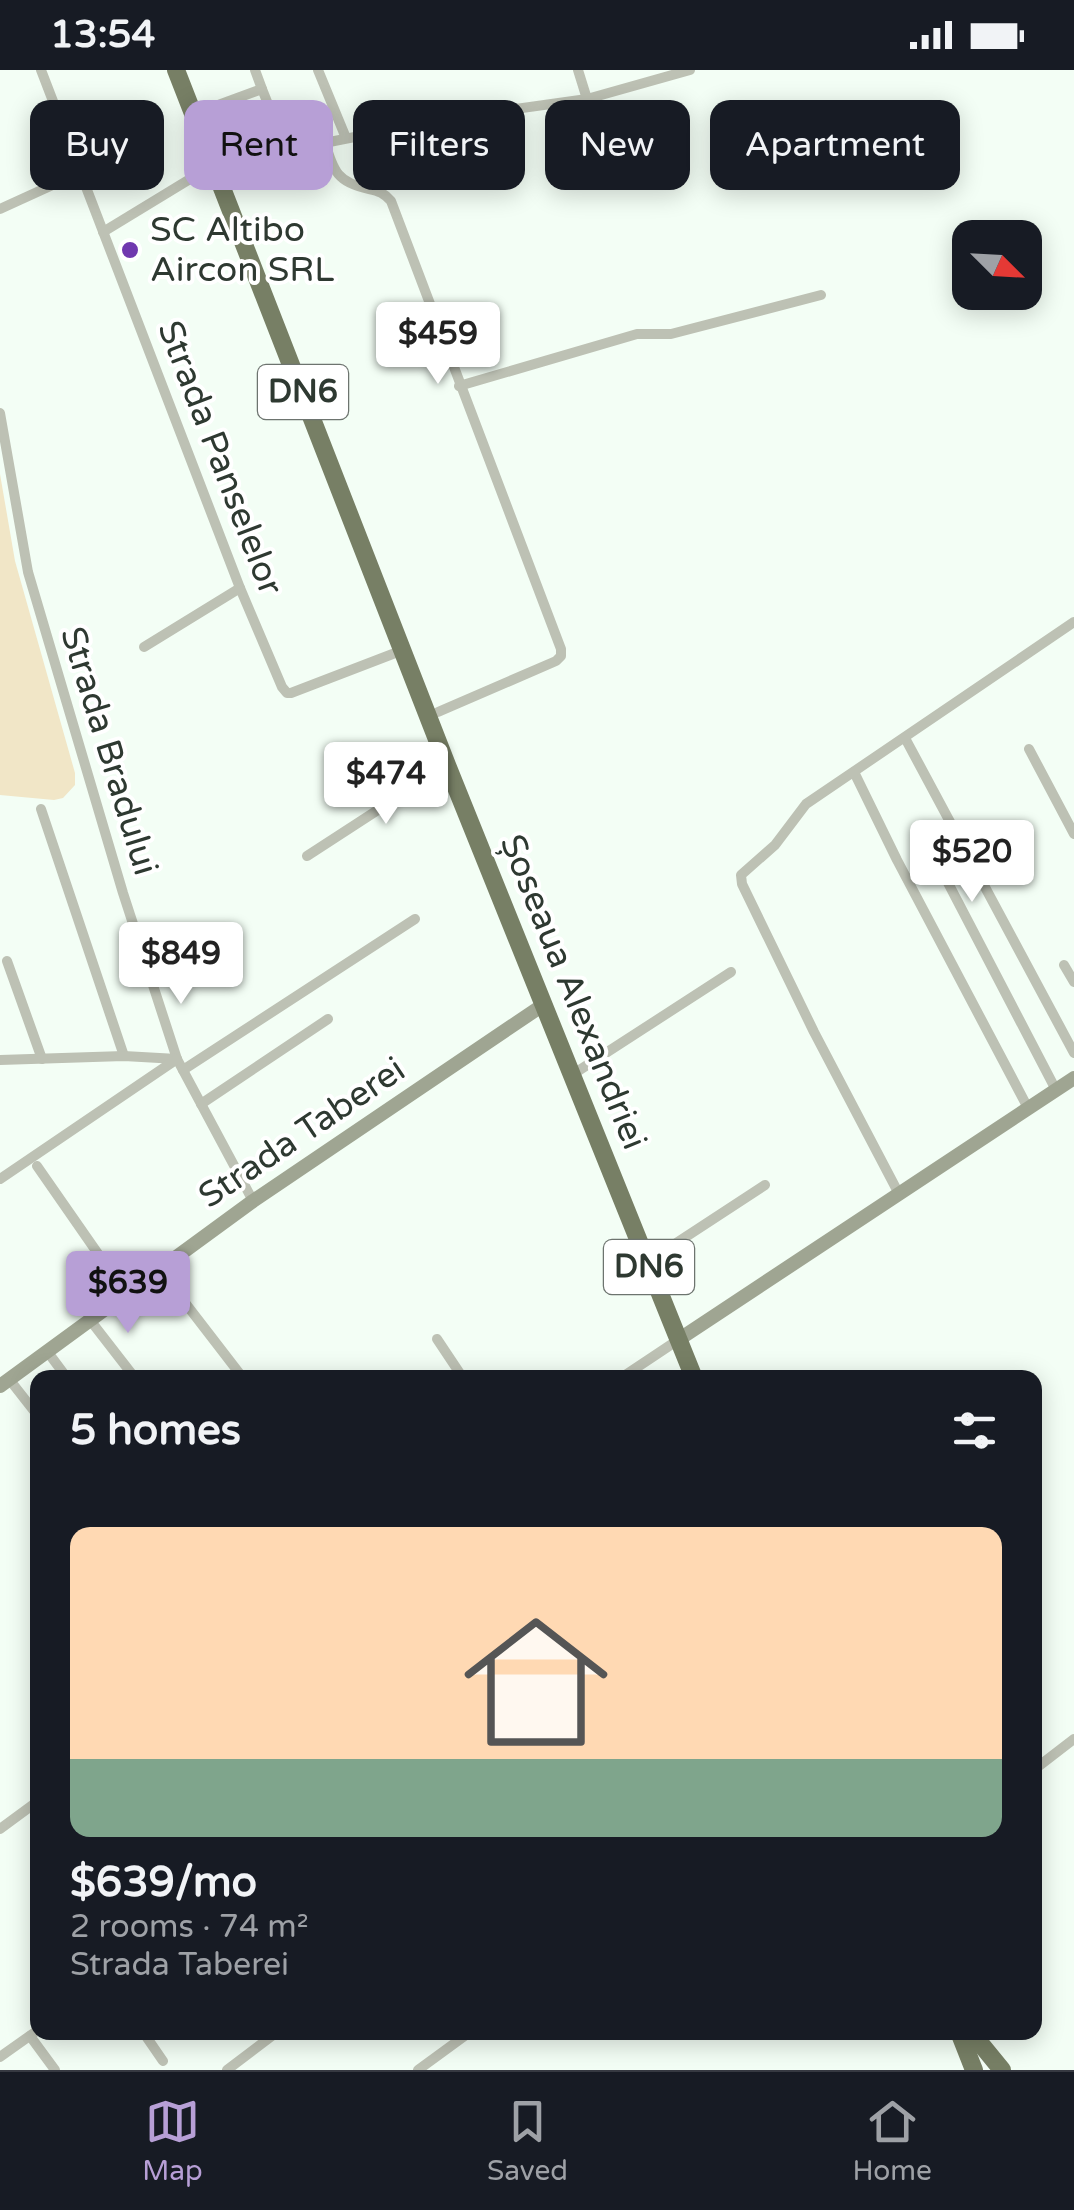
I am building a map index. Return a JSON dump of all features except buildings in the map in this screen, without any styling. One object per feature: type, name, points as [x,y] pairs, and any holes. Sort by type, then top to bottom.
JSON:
[{"type":"highway","name":"Șoseaua Alexandriei","points":[[176,70],[189,100]]},
{"type":"highway","name":"Șoseaua Alexandriei","points":[[186,70],[198,100]]},
{"type":"highway","name":"Șoseaua Alexandriei","points":[[228,190],[447,765],[682,1338],[700,1370]]},
{"type":"highway","name":"Șoseaua Alexandriei","points":[[228,190],[655,1257],[692,1370]]},
{"type":"highway","points":[[961,2040],[970,2069]]},
{"type":"highway","points":[[970,2040],[970,2069]]},
{"type":"highway","points":[[977,2040],[1002,2070]]},
{"type":"street","name":"Strada Panselelor","points":[[41,70],[53,100]]},
{"type":"street","points":[[255,70],[266,100]]},
{"type":"street","points":[[318,70],[346,138]]},
{"type":"street","points":[[578,70],[586,99]]},
{"type":"street","points":[[333,140],[451,118],[586,99],[690,70]]},
{"type":"street","points":[[232,100],[262,89]]},
{"type":"street","points":[[333,168],[352,186],[376,190],[391,201],[560,649],[561,656],[556,661],[438,712]]},
{"type":"street","points":[[103,232],[184,184]]},
{"type":"street","points":[[0,208],[40,190]]},
{"type":"street","name":"Strada Panselelor","points":[[88,190],[240,588],[282,687],[288,693],[403,650]]},
{"type":"street","points":[[459,386],[637,334],[670,334],[821,294]]},
{"type":"street","name":"Strada Bradului","points":[[0,413],[32,590],[123,893],[177,1059],[253,1201]]},
{"type":"street","points":[[144,647],[240,588]]},
{"type":"street","points":[[900,1194],[814,1032],[740,880],[775,845],[806,804],[1074,622]]},
{"type":"street","points":[[904,738],[1074,1053]]},
{"type":"street","points":[[1029,749],[1074,834]]},
{"type":"street","points":[[307,856],[447,765]]},
{"type":"street","points":[[854,772],[1028,1108]]},
{"type":"street","points":[[41,810],[124,1056]]},
{"type":"street","points":[[946,879],[1056,1090]]},
{"type":"street","points":[[183,1070],[415,920]]},
{"type":"street","points":[[7,961],[42,1059]]},
{"type":"street","points":[[1064,965],[1074,982]]},
{"type":"street","points":[[578,1071],[731,972]]},
{"type":"street","name":"Strada Taberei","points":[[4,1382],[253,1201],[543,1005]]},
{"type":"street","points":[[201,1104],[328,1019]]},
{"type":"street","points":[[0,1060],[124,1056],[177,1059]]},
{"type":"street","points":[[0,1180],[177,1059]]},
{"type":"street","points":[[633,1370],[1074,1078]]},
{"type":"street","points":[[36,1166],[126,1294]]},
{"type":"street","points":[[655,1257],[765,1185]]},
{"type":"street","points":[[157,1271],[234,1370]]},
{"type":"street","points":[[90,1320],[129,1370]]},
{"type":"street","points":[[437,1339],[457,1370]]},
{"type":"street","points":[[47,1351],[61,1370]]},
{"type":"street","points":[[4,1382],[30,1408]]},
{"type":"street","points":[[1042,1763],[1074,1740]]},
{"type":"street","points":[[0,1829],[30,1808]]},
{"type":"street","points":[[0,2057],[30,2036]]},
{"type":"street","points":[[38,2040],[54,2070]]},
{"type":"street","points":[[149,2040],[163,2060]]},
{"type":"street","points":[[227,2070],[266,2040]]},
{"type":"street","points":[[418,2070],[459,2040]]},
{"type":"street","points":[[434,2058],[442,2070]]},
{"type":"shaded area","points":[[0,474],[15,561],[75,773],[75,785],[63,798],[54,800],[0,795]]},
{"type":"place","name":"SC Altibo Aircon SRL","points":[[130,250]]}]
